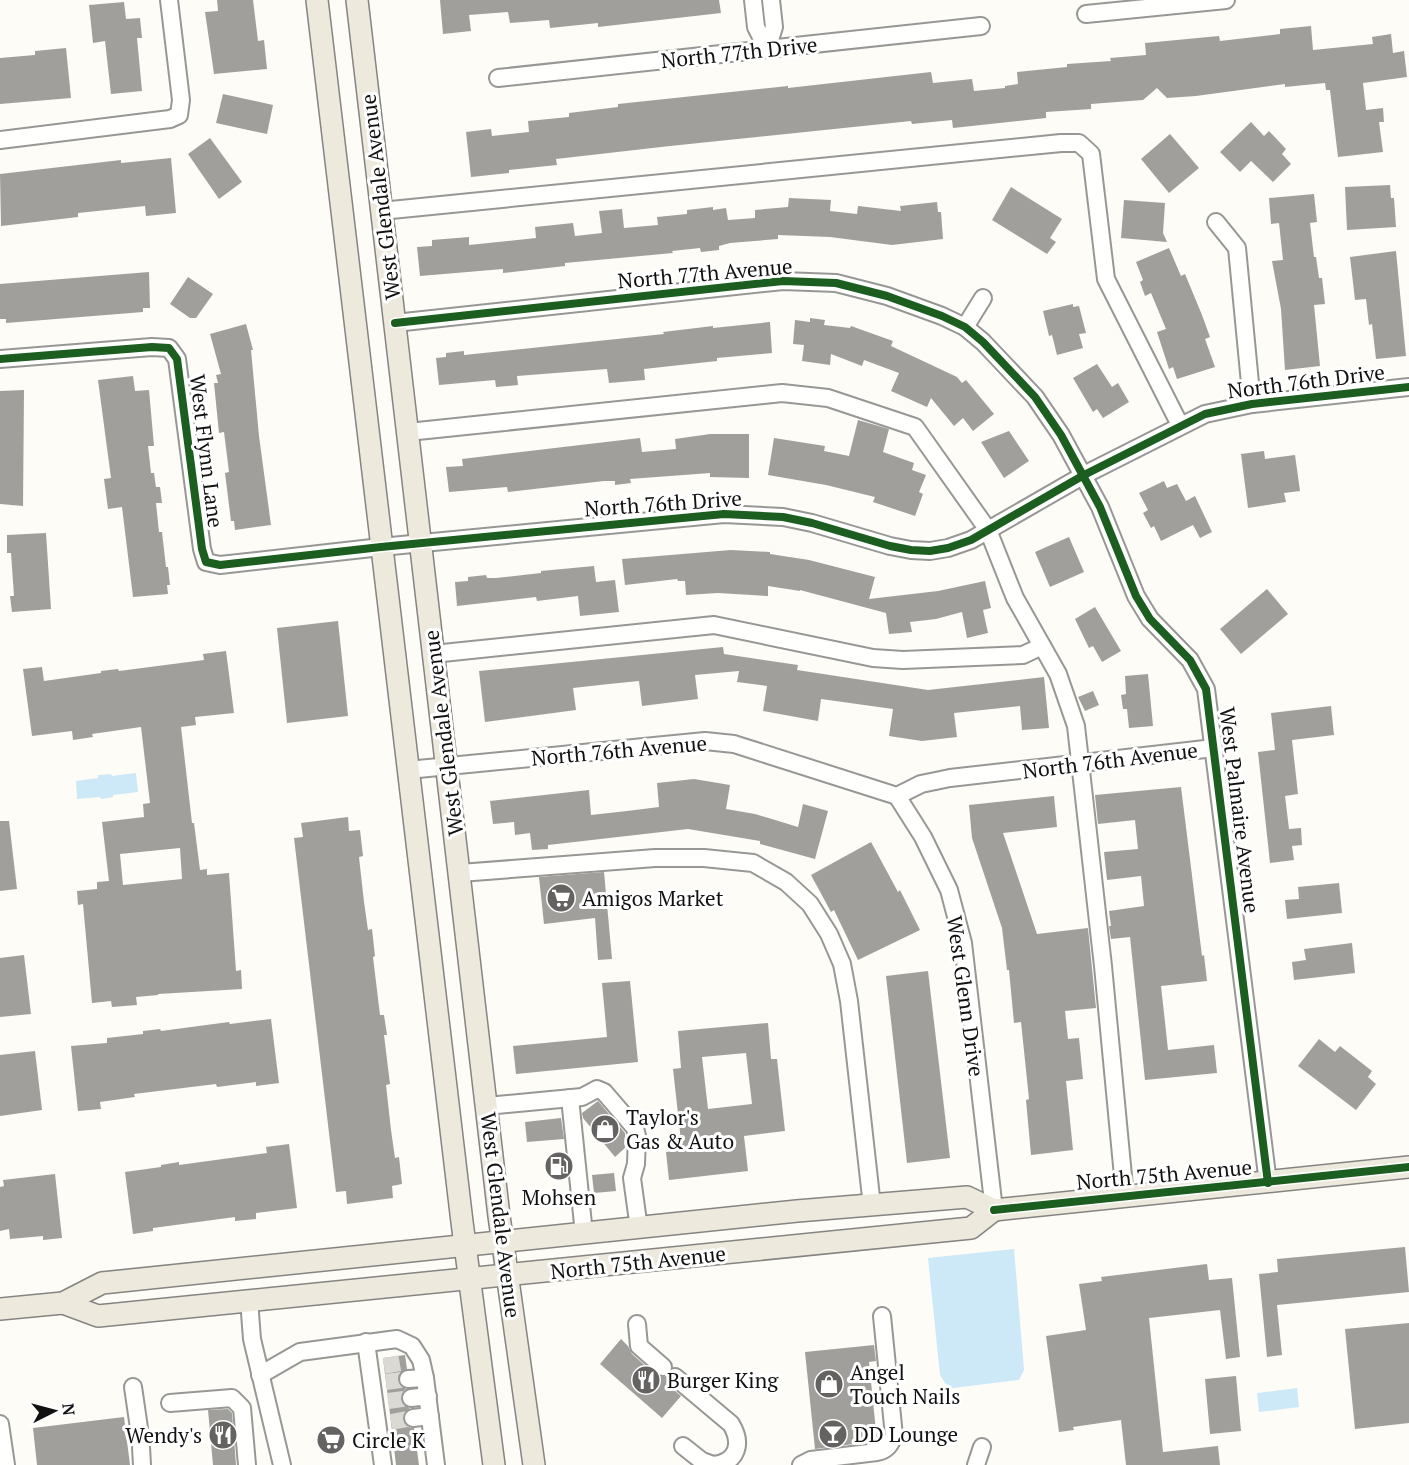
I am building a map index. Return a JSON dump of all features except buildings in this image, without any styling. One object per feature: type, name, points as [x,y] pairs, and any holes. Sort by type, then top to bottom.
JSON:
[{"type":"main road","name":"West Glendale Avenue","points":[[317,0],[381,547],[494,1465]]},
{"type":"main road","name":"West Glendale Avenue","points":[[357,0],[503,1242],[534,1465]]},
{"type":"main road","name":"North 75th Avenue","points":[[0,1309],[63,1303],[102,1283],[639,1228],[967,1197],[994,1210],[1409,1167]]},
{"type":"main road","name":"North 75th Avenue","points":[[63,1303],[98,1316],[971,1228],[994,1210]]},
{"type":"street","points":[[0,140],[170,119],[179,115],[181,100],[170,0]]},
{"type":"street","points":[[753,0],[756,27],[767,49]]},
{"type":"street","points":[[767,49],[774,27],[771,0]]},
{"type":"street","points":[[1086,14],[1226,0]]},
{"type":"street","name":"North 77th Drive","points":[[498,78],[981,26]]},
{"type":"street","points":[[381,211],[1049,144],[1079,143],[1091,154],[1106,279],[1180,425]]},
{"type":"street","points":[[1216,222],[1237,248],[1252,404]]},
{"type":"street","name":"North 77th Avenue","points":[[395,322],[783,281],[836,283],[861,288],[911,304],[965,327],[1005,363],[1035,397],[1061,435],[1084,475]]},
{"type":"street","points":[[965,327],[983,298]]},
{"type":"street","name":"West Flynn Lane","points":[[0,359],[152,346],[169,348],[177,359],[202,549],[206,562]]},
{"type":"street","name":"North 76th Drive","points":[[206,562],[220,566],[381,547],[724,514],[783,517],[890,546],[930,551],[948,548],[988,530],[1084,475],[1205,414],[1252,404],[1409,387]]},
{"type":"street","points":[[408,432],[782,393],[828,398],[915,427],[988,530],[1015,598],[1058,674],[1076,726],[1103,966],[1125,1197]]},
{"type":"street","name":"West Palmaire Avenue","points":[[1084,475],[1100,507],[1136,596],[1150,619],[1190,660],[1206,689],[1268,1183]]},
{"type":"street","points":[[433,654],[714,625],[873,658],[903,660],[1023,655],[1042,646]]},
{"type":"street","name":"North 76th Avenue","points":[[408,770],[705,741],[734,744],[897,796],[921,784],[950,778],[1214,748]]},
{"type":"street","name":"West Glenn Drive","points":[[897,796],[923,837],[949,890],[963,943],[994,1210]]},
{"type":"street","points":[[460,873],[656,858],[705,858],[753,863],[786,882],[810,904],[829,933],[842,964],[849,1001],[872,1206]]},
{"type":"street","points":[[487,1106],[570,1098],[582,1096],[597,1089],[604,1092],[634,1128],[637,1136],[636,1164],[632,1178],[639,1228]]},
{"type":"street","points":[[570,1098],[584,1234]]},
{"type":"street","points":[[249,1300],[252,1339],[282,1465]]},
{"type":"street","points":[[801,1465],[811,1460],[877,1452],[891,1445],[894,1436],[882,1316]]},
{"type":"street","points":[[637,1324],[639,1346],[731,1424],[735,1430],[734,1456],[726,1463],[713,1465],[702,1461],[683,1446]]},
{"type":"street","points":[[260,1375],[300,1352],[397,1339],[412,1346],[412,1367],[425,1378],[428,1396],[422,1417],[431,1464]]},
{"type":"street","points":[[366,1342],[378,1374],[384,1423],[382,1465]]},
{"type":"street","points":[[134,1387],[139,1428]]},
{"type":"street","points":[[411,1398],[428,1396]]},
{"type":"street","points":[[170,1403],[232,1398],[242,1408],[247,1465]]},
{"type":"street","points":[[0,1424],[6,1465]]},
{"type":"street","points":[[141,1447],[142,1465]]},
{"type":"street","points":[[976,1465],[982,1447]]},
{"type":"water","points":[[136,773],[138,792],[101,799],[100,797],[77,799],[76,781],[98,778],[98,775]]},
{"type":"water","points":[[1014,1249],[1024,1370],[1019,1380],[953,1388],[945,1383],[940,1375],[928,1258]]},
{"type":"water","points":[[1297,1388],[1299,1407],[1259,1412],[1257,1393]]},
{"type":"tunnel","points":[[384,1366],[406,1362]]},
{"type":"tunnel","points":[[386,1382],[408,1379]]},
{"type":"tunnel","points":[[388,1401],[411,1398]]},
{"type":"tunnel","points":[[391,1422],[413,1418]]},
{"type":"cycle path","points":[[395,323],[783,281],[836,283],[887,296],[965,327],[983,342],[1035,397],[1061,435],[1100,507],[1136,596],[1150,619],[1190,660],[1206,689],[1268,1183]]},
{"type":"cycle path","points":[[0,359],[152,347],[169,348],[177,359],[202,549],[206,562],[220,565],[724,514],[783,517],[890,546],[930,551],[971,540],[1084,475],[1205,414],[1252,404],[1409,387]]},
{"type":"cycle path","points":[[994,1210],[1409,1167]]},
{"type":"place","name":"Amigos Market","points":[[561,898]]},
{"type":"place","name":"Taylor's Gas & Auto","points":[[605,1129]]},
{"type":"place","name":"Mohsen","points":[[559,1166]]},
{"type":"place","name":"Burger King","points":[[646,1380]]},
{"type":"place","name":"Angel Touch Nails","points":[[829,1384]]},
{"type":"place","name":"DD Lounge","points":[[833,1434]]},
{"type":"place","name":"Wendy's","points":[[223,1435]]},
{"type":"place","name":"Circle K","points":[[331,1440]]}]
